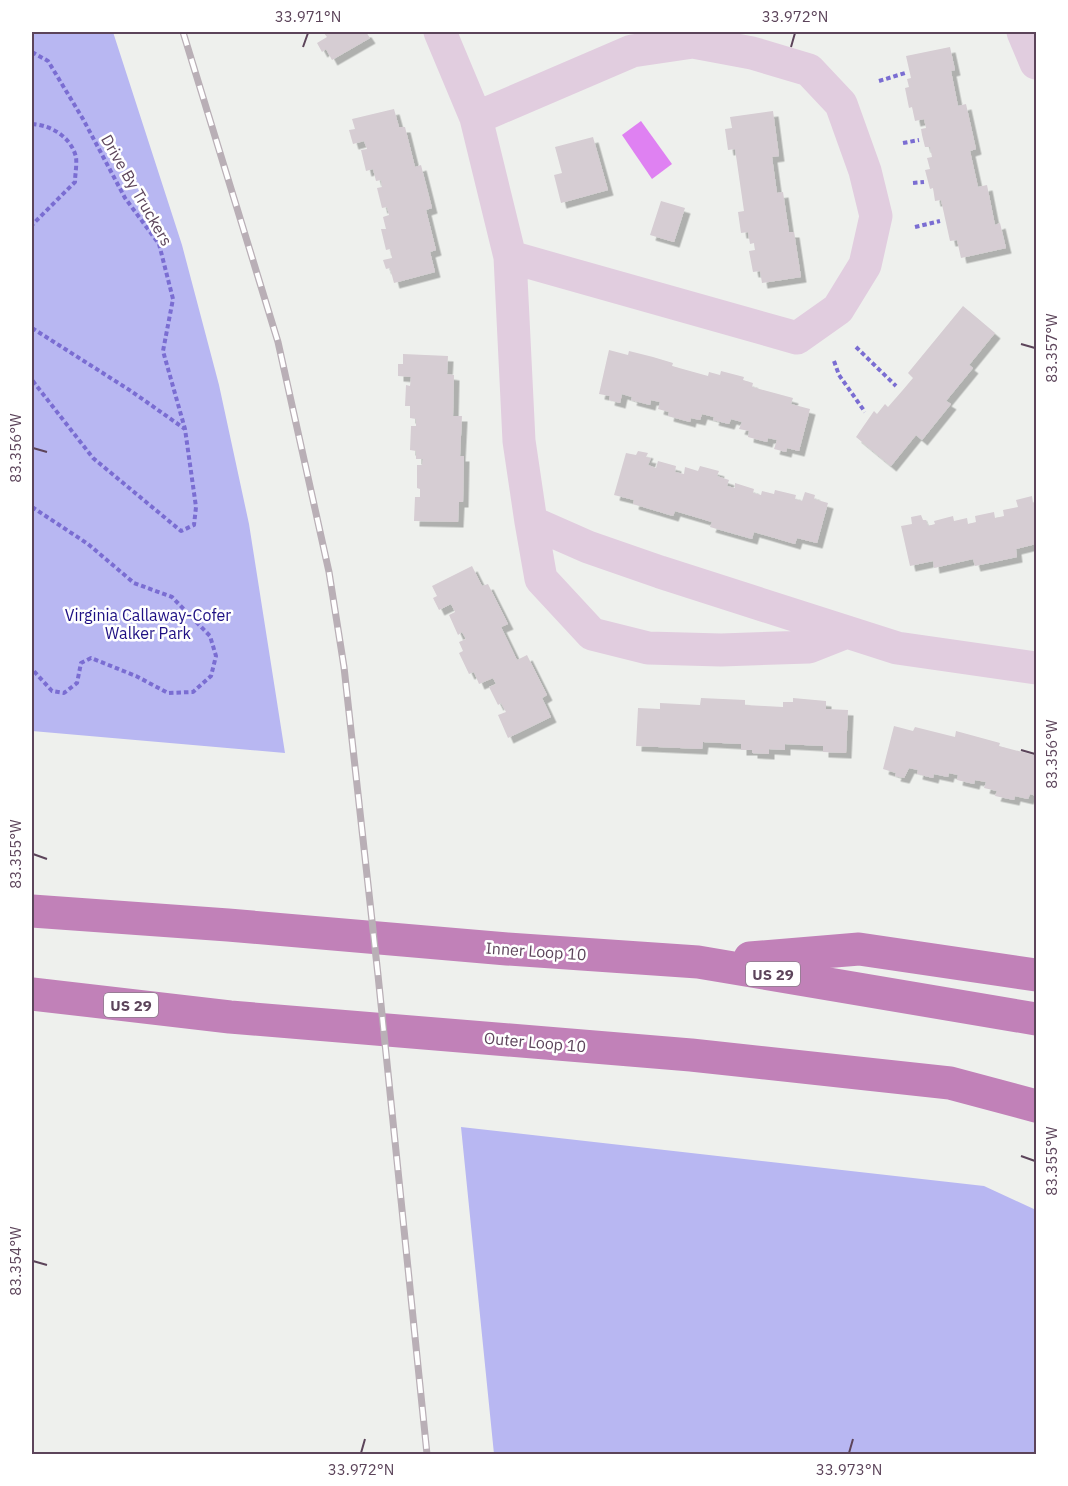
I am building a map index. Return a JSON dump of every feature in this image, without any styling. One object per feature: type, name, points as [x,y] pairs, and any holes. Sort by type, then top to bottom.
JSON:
[{"type":"highway","name":"Inner Loop 10","points":[[32,911],[698,962],[1036,1018]]},
{"type":"highway","points":[[698,962],[859,949],[1036,975]]},
{"type":"highway","name":"Outer Loop 10","points":[[32,994],[230,1017],[691,1055],[950,1083],[1036,1106]]},
{"type":"highway","points":[[950,1083],[1036,1119]]},
{"type":"lane","points":[[440,32],[476,118],[510,257],[519,441],[541,579],[592,634],[648,648],[721,650],[809,647],[847,632]]},
{"type":"lane","points":[[476,118],[632,51],[693,42],[752,53],[810,70],[841,104],[866,171],[876,216],[865,265],[837,309],[797,339],[510,257]]},
{"type":"lane","points":[[531,522],[588,547],[660,572],[897,648],[1036,668]]},
{"type":"path","name":"Drive By Truckers","points":[[32,52],[48,60],[83,119],[125,198],[159,244],[173,299],[163,351],[185,429],[196,507],[194,525],[180,531],[93,458],[32,380]]},
{"type":"path","points":[[879,81],[905,73]]},
{"type":"path","points":[[32,124],[43,124],[66,137],[76,157],[75,182],[32,225]]},
{"type":"path","points":[[903,143],[920,140]]},
{"type":"path","points":[[913,183],[924,182]]},
{"type":"path","points":[[915,227],[940,221]]},
{"type":"path","points":[[32,328],[131,391],[185,429]]},
{"type":"path","points":[[856,347],[896,386]]},
{"type":"path","points":[[834,361],[839,375],[865,412]]},
{"type":"path","points":[[32,507],[88,544],[134,583],[172,597],[210,636],[216,656],[211,676],[193,692],[168,693],[136,676],[91,658],[81,663],[77,684],[64,693],[52,691],[32,669]]},
{"type":"green space","name":"Virginia Callaway-Cofer Walker Park","points":[[32,32],[113,32],[182,245],[219,385],[249,524],[285,753],[32,731]]},
{"type":"green space","points":[[461,1127],[984,1186],[1036,1210],[1036,1454],[494,1454]]},
{"type":"shaded area","points":[[641,121],[672,164],[652,179],[622,135]]},
{"type":"building","points":[[323,32],[366,32],[370,38],[332,60],[326,49],[322,52],[317,43],[327,37]]},
{"type":"building","points":[[950,47],[955,70],[951,71],[958,106],[966,104],[976,149],[970,151],[978,187],[987,185],[995,225],[1000,223],[1006,248],[961,258],[957,240],[950,241],[941,200],[935,201],[933,188],[930,189],[925,170],[930,169],[927,158],[932,157],[930,147],[925,147],[922,135],[921,129],[926,128],[924,119],[915,121],[912,107],[909,108],[905,88],[909,87],[907,79],[911,78],[906,56]]},
{"type":"building","points":[[394,109],[399,127],[405,127],[415,167],[421,165],[432,208],[426,210],[436,250],[430,252],[435,272],[394,283],[390,268],[386,269],[383,260],[392,258],[390,249],[386,250],[381,229],[386,229],[383,217],[389,215],[387,207],[382,208],[377,188],[382,187],[381,180],[376,181],[373,169],[366,171],[361,150],[367,149],[364,141],[353,144],[349,130],[355,129],[352,119]]},
{"type":"building","points":[[773,111],[779,156],[772,157],[777,193],[783,192],[789,232],[794,232],[801,277],[762,283],[760,271],[753,272],[749,251],[755,250],[754,243],[750,244],[748,232],[741,233],[738,212],[744,211],[735,149],[728,150],[725,129],[732,128],[730,117]]},
{"type":"building","points":[[593,137],[608,190],[561,203],[554,175],[562,173],[555,147]]},
{"type":"building","points":[[661,201],[685,208],[674,242],[650,235]]},
{"type":"building","points":[[963,306],[995,333],[969,365],[973,368],[946,401],[951,404],[922,440],[916,435],[891,466],[856,437],[874,411],[877,414],[885,404],[888,407],[913,378],[908,373]]},
{"type":"building","points":[[609,350],[628,355],[629,351],[653,357],[673,363],[672,366],[708,376],[709,372],[720,375],[721,371],[744,377],[743,380],[753,383],[752,387],[793,398],[791,404],[810,409],[799,451],[787,448],[786,452],[774,449],[777,440],[768,438],[767,442],[748,437],[749,431],[739,429],[742,422],[731,419],[729,424],[713,420],[714,417],[702,414],[700,420],[691,418],[690,422],[668,416],[669,412],[658,409],[660,402],[651,400],[650,405],[631,400],[632,397],[622,394],[620,403],[609,400],[610,396],[599,394]]},
{"type":"building","points":[[403,354],[448,356],[447,374],[454,375],[453,416],[462,416],[460,456],[464,456],[463,502],[459,502],[458,522],[414,521],[415,497],[420,497],[420,489],[417,488],[417,465],[422,465],[423,459],[416,459],[416,451],[410,450],[411,426],[416,426],[416,419],[410,418],[410,406],[405,406],[406,385],[410,386],[411,377],[398,376],[398,364],[403,364]]},
{"type":"building","points":[[638,451],[648,453],[646,457],[651,458],[648,465],[656,468],[658,461],[676,466],[675,472],[684,474],[685,467],[698,471],[700,466],[719,471],[717,476],[729,480],[727,486],[735,488],[735,483],[754,489],[753,493],[761,495],[762,491],[774,494],[775,490],[796,495],[795,499],[802,501],[805,492],[815,495],[814,499],[828,503],[817,543],[797,538],[795,544],[754,532],[752,539],[710,527],[712,522],[675,511],[673,516],[633,504],[634,500],[614,495],[626,453],[636,455]]},
{"type":"building","points":[[1032,496],[1033,503],[1036,502],[1036,544],[1016,549],[1017,557],[975,566],[973,559],[934,568],[933,561],[910,566],[901,526],[912,524],[911,517],[921,515],[928,526],[935,524],[934,521],[953,516],[954,521],[967,518],[968,524],[976,522],[975,516],[994,512],[995,518],[1004,516],[1003,510],[1018,507],[1016,500]]},
{"type":"building","points":[[472,566],[482,586],[488,584],[508,624],[501,627],[517,660],[527,655],[547,695],[542,698],[551,717],[508,738],[498,715],[506,712],[501,703],[498,705],[489,687],[496,684],[493,678],[479,684],[474,672],[469,674],[459,653],[463,651],[459,642],[466,639],[462,632],[458,635],[449,615],[455,612],[451,604],[439,610],[433,598],[437,596],[432,586]]},
{"type":"building","points":[[701,698],[745,700],[745,705],[783,707],[783,702],[793,702],[793,698],[826,701],[826,709],[848,710],[846,753],[823,752],[823,746],[785,744],[785,750],[769,749],[769,754],[741,750],[741,744],[703,742],[702,749],[636,746],[638,708],[660,709],[660,703],[700,705]]},
{"type":"building","points":[[894,726],[913,731],[915,727],[955,737],[956,731],[1034,755],[1036,751],[1036,796],[1030,794],[1028,799],[1015,796],[1014,800],[995,796],[997,791],[984,788],[986,782],[975,780],[974,784],[957,780],[958,775],[949,773],[948,777],[934,774],[933,778],[917,774],[918,770],[909,768],[904,778],[895,776],[896,773],[883,769]]},
{"type":"railway","points":[[183,32],[278,342],[329,572],[344,667],[427,1454]]}]
